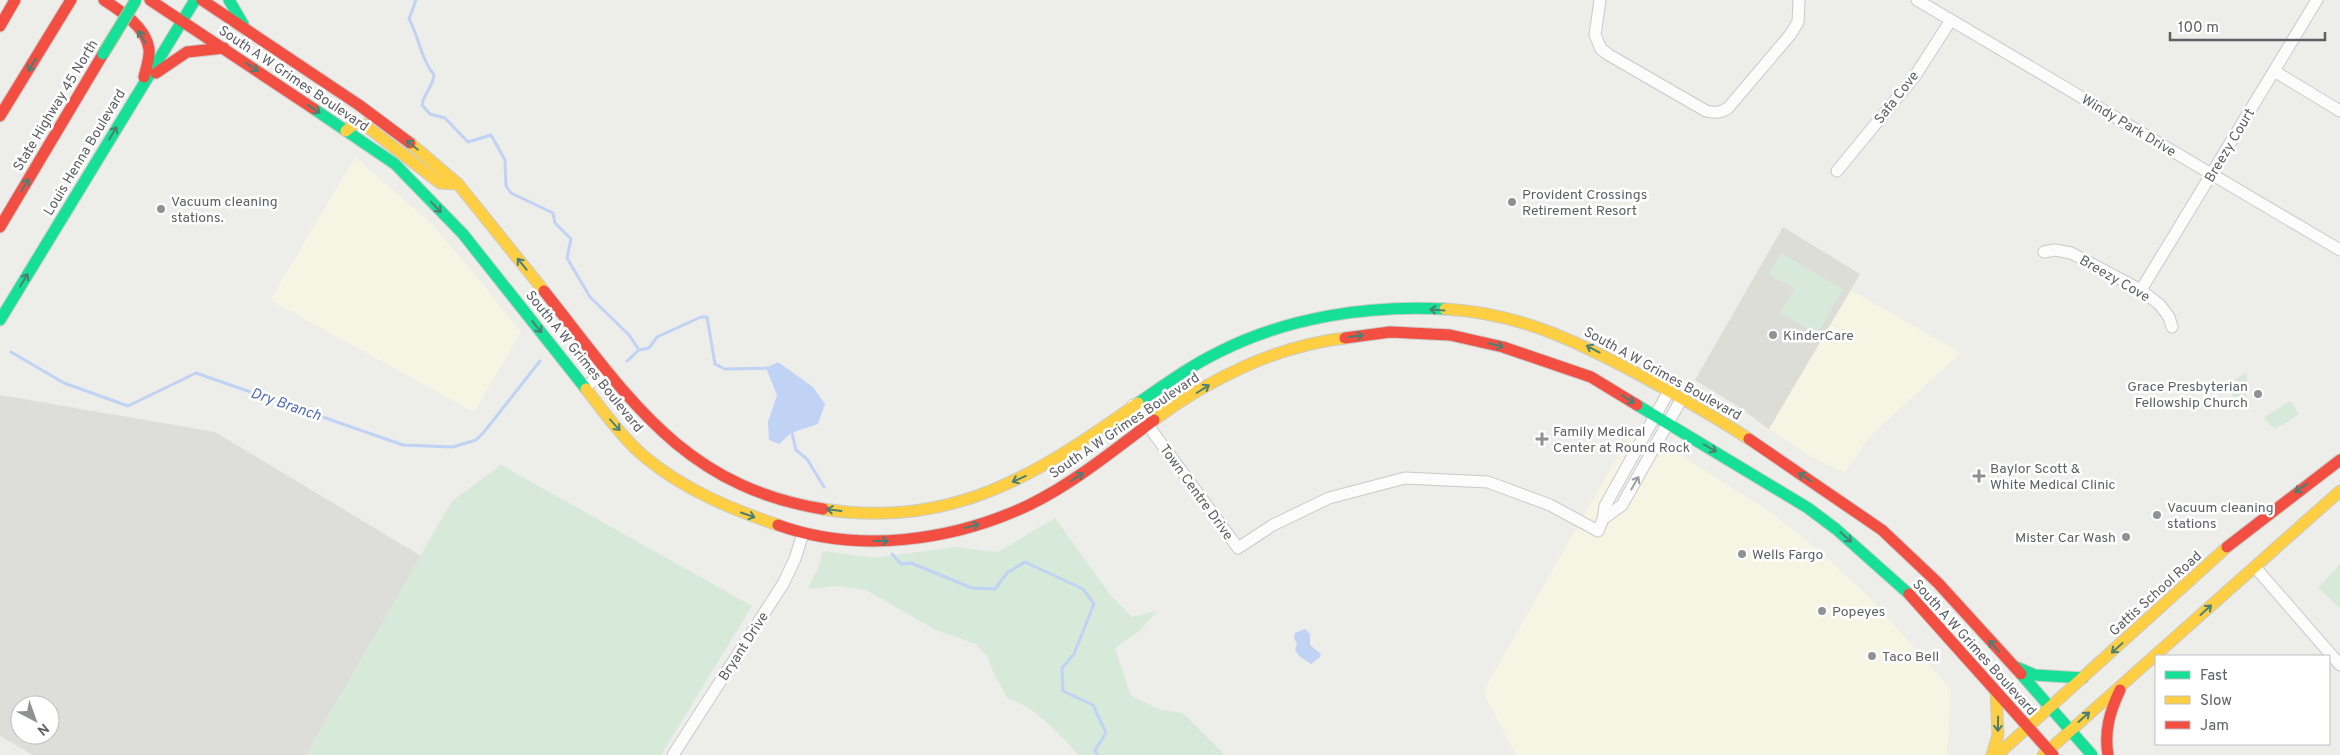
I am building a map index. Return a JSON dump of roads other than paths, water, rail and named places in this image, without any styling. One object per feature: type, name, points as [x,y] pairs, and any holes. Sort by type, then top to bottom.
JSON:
[{"type":"main road","points":[[0,116],[71,0]]},
{"type":"main road","points":[[104,0],[133,22],[149,49],[143,83]]},
{"type":"main road","name":"State Highway 45 North","points":[[0,226],[136,0]]},
{"type":"main road","name":"South A W Grimes Boulevard","points":[[150,0],[395,164],[463,234],[611,421],[645,457],[681,483],[729,508],[803,533],[836,538],[880,541],[925,538],[989,522],[1029,505],[1081,475],[1148,425],[1220,378],[1236,370],[1286,351],[1333,339],[1390,332],[1450,335],[1504,346],[1591,377],[1808,508],[1836,529],[1919,602],[2048,753]]},
{"type":"main road","name":"Louis Henna Boulevard","points":[[0,320],[195,0]]},
{"type":"main road","name":"South A W Grimes Boulevard","points":[[202,0],[359,104],[407,140],[458,184],[632,403],[666,439],[702,465],[750,490],[810,507],[856,513],[918,510],[975,498],[1036,471],[1085,440],[1171,379],[1238,342],[1302,321],[1360,311],[1413,308],[1474,312],[1528,323],[1577,341],[1669,390],[1742,434],[1878,527],[1937,582],[2092,755]]},
{"type":"main road","points":[[229,0],[245,28]]},
{"type":"main road","points":[[0,26],[15,1]]},
{"type":"main road","points":[[143,83],[178,55],[200,48],[224,48]]},
{"type":"main road","points":[[346,131],[355,123],[365,125],[440,183],[458,184]]},
{"type":"main road","name":"Gattis School Road","points":[[1996,755],[2234,541],[2340,460]]},
{"type":"main road","points":[[2156,655],[2340,491]]},
{"type":"main road","points":[[2048,753],[2070,730],[2155,656]]},
{"type":"main road","points":[[2012,666],[2035,675],[2083,678]]},
{"type":"main road","points":[[2108,755],[2106,726],[2112,706],[2124,683]]},
{"type":"main road","points":[[1992,755],[1998,734],[1996,692]]},
{"type":"street","points":[[1600,0],[1595,35],[1602,49],[1706,111],[1721,113],[1735,101],[1790,35],[1798,22],[1799,0]]},
{"type":"street","name":"Windy Park Drive","points":[[1917,0],[2340,250]]},
{"type":"street","name":"Breezy Court","points":[[2141,290],[2317,0]]},
{"type":"street","name":"Safa Cove","points":[[1837,171],[1915,76],[1951,20]]},
{"type":"street","points":[[2274,71],[2340,111]]},
{"type":"street","name":"Breezy Cove","points":[[2044,252],[2055,250],[2071,253],[2141,290],[2160,304],[2169,317],[2172,327]]},
{"type":"street","points":[[584,387],[607,370]]},
{"type":"street","points":[[1604,519],[1605,506],[1669,390]]},
{"type":"street","name":"Town Centre Drive","points":[[1133,405],[1238,548],[1274,525],[1329,498],[1405,478],[1488,482],[1550,505],[1598,532],[1604,519],[1622,505],[1682,398]]},
{"type":"street","name":"Bryant Drive","points":[[673,755],[783,584],[803,533]]},
{"type":"street","points":[[2255,567],[2340,665]]},
{"type":"water","points":[[778,362],[813,387],[825,404],[818,424],[791,433],[779,444],[769,440],[768,422],[777,395],[766,368]]},
{"type":"water","points":[[1305,629],[1310,634],[1310,645],[1321,654],[1311,664],[1299,656],[1295,650],[1297,644],[1294,638],[1295,633]]},
{"type":"waterway","points":[[416,0],[409,19],[426,62],[434,75],[422,105],[430,114],[445,118],[468,142],[491,135],[505,160],[506,186],[511,193],[553,213],[555,223],[571,239],[567,258],[590,297],[629,335],[639,350]]},
{"type":"waterway","name":"Dry Branch","points":[[627,361],[639,350],[649,348],[657,337],[701,317],[707,317],[715,364],[725,369],[771,368]]},
{"type":"waterway","name":"Dry Branch","points":[[11,352],[64,383],[128,406],[196,373],[403,445],[453,447],[476,440],[540,361]]},
{"type":"waterway","name":"Dry Branch","points":[[791,429],[796,450],[807,459],[824,487]]},
{"type":"waterway","name":"Dry Branch","points":[[892,554],[901,564],[911,563],[972,588],[995,589],[1007,573],[1025,562],[1083,589],[1094,604],[1074,654],[1062,668],[1063,691],[1093,705],[1106,733],[1095,750],[1097,755]]},
{"type":"place","name":"Provident Crossings Retirement Resort","points":[[1512,202]]},
{"type":"place","name":"Vacuum cleaning stations.","points":[[161,209]]},
{"type":"place","name":"KinderCare","points":[[1773,335]]},
{"type":"place","name":"Grace Presbyterian Fellowship Church","points":[[2258,394]]},
{"type":"place","name":"Family Medical Center at Round Rock","points":[[1542,439]]},
{"type":"place","name":"Baylor Scott & White Medical Clinic","points":[[1979,476]]},
{"type":"place","name":"Vacuum cleaning stations","points":[[2157,515]]},
{"type":"place","name":"Mister Car Wash","points":[[2126,537]]},
{"type":"place","name":"Wells Fargo","points":[[1742,554]]},
{"type":"place","name":"Popeyes","points":[[1822,611]]},
{"type":"place","name":"Taco Bell","points":[[1872,656]]}]
